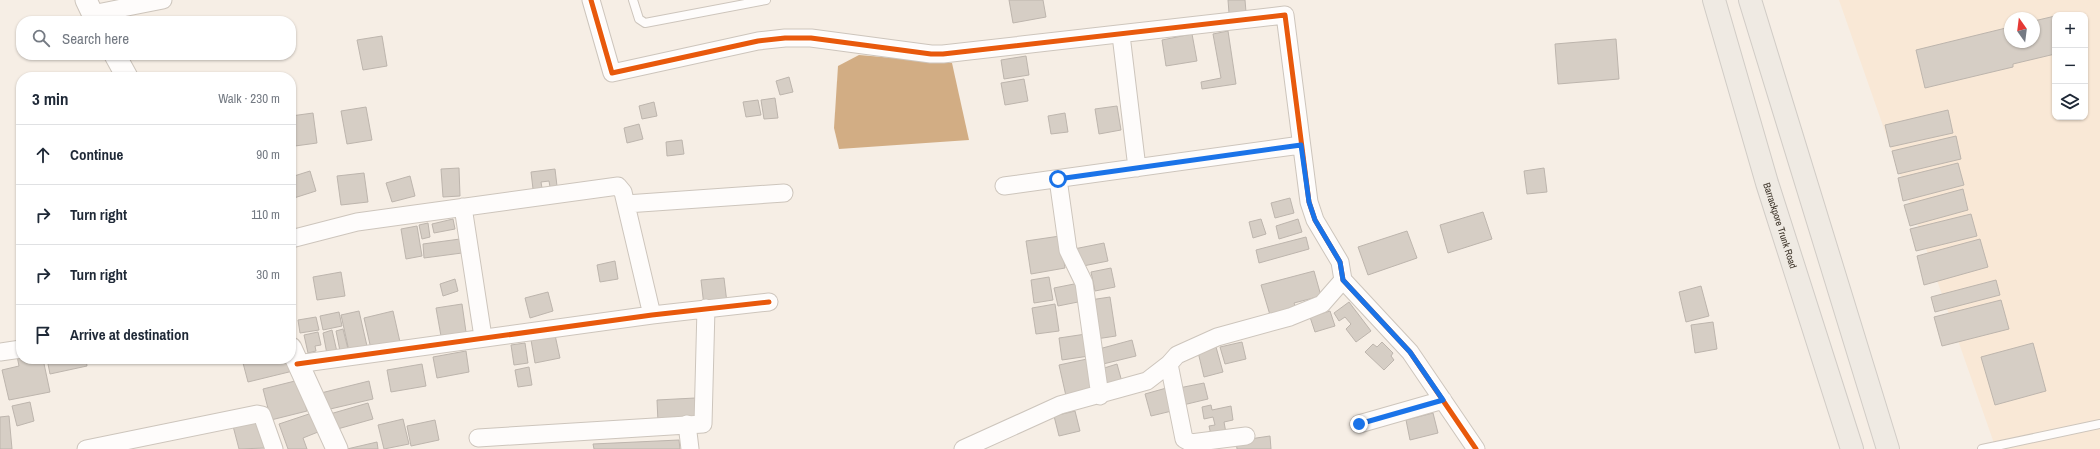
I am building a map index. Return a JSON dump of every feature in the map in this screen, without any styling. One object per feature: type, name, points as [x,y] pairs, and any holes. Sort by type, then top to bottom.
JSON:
[{"type":"main road","name":"Barrackpore Trunk Road","points":[[1714,0],[1767,183],[1852,449]]},
{"type":"main road","points":[[1750,0],[1888,449]]},
{"type":"street","points":[[91,12],[162,0]]},
{"type":"street","points":[[591,0],[612,73],[758,41],[785,38],[811,38],[931,54],[943,54],[1121,35],[1285,15],[1309,202],[1315,220],[1340,262],[1343,280],[1410,352],[1476,449]]},
{"type":"street","points":[[1121,35],[1137,168]]},
{"type":"street","points":[[118,60],[124,72]]},
{"type":"street","points":[[1004,186],[1301,145]]},
{"type":"street","points":[[1058,179],[1068,250],[1084,283],[1100,396]]},
{"type":"street","points":[[296,238],[357,222],[620,186],[626,204],[652,315]]},
{"type":"street","points":[[626,204],[784,193]]},
{"type":"street","points":[[463,207],[483,337]]},
{"type":"street","points":[[963,449],[1060,405],[1100,396],[1147,381],[1169,364],[1177,355],[1217,337],[1290,317],[1322,304],[1343,280]]},
{"type":"street","points":[[296,356],[483,337],[706,308],[770,302]]},
{"type":"street","points":[[478,438],[687,424],[701,425],[704,423],[706,308]]},
{"type":"street","points":[[0,352],[16,350]]},
{"type":"street","points":[[296,360],[337,449]]},
{"type":"street","points":[[1169,364],[1184,439],[1191,443],[1246,436]]},
{"type":"street","points":[[1359,424],[1443,400]]},
{"type":"street","points":[[86,449],[256,414],[262,416],[274,449]]},
{"type":"street","points":[[687,424],[690,449]]},
{"type":"lane","points":[[633,0],[639,19],[645,23],[766,0]]},
{"type":"lane","points":[[1982,449],[2100,424]]},
{"type":"shaded area","points":[[1839,0],[2100,0],[2100,449],[1996,449]]},
{"type":"shaded area","points":[[859,55],[952,63],[969,140],[839,149],[834,128],[838,66]]},
{"type":"building","points":[[1009,0],[1043,0],[1046,17],[1013,23]]},
{"type":"building","points":[[1228,0],[1245,0],[1246,12],[1229,13]]},
{"type":"building","points":[[2052,17],[2052,55],[2013,64],[2013,67],[1925,88],[1916,50],[2004,28],[2004,48],[2040,48],[2040,20]]},
{"type":"building","points":[[1228,31],[1236,84],[1202,89],[1201,82],[1221,78],[1213,34]]},
{"type":"building","points":[[1192,34],[1197,61],[1166,66],[1162,40]]},
{"type":"building","points":[[382,36],[387,66],[363,70],[357,40]]},
{"type":"building","points":[[1616,39],[1619,79],[1558,84],[1555,44]]},
{"type":"building","points":[[1026,56],[1029,75],[1004,79],[1001,60]]},
{"type":"building","points":[[789,77],[793,92],[780,95],[776,81]]},
{"type":"building","points":[[1024,79],[1028,101],[1005,105],[1001,83]]},
{"type":"building","points":[[775,98],[778,118],[764,119],[761,100]]},
{"type":"building","points":[[758,100],[761,115],[746,117],[743,102]]},
{"type":"building","points":[[654,102],[657,116],[642,119],[639,106]]},
{"type":"building","points":[[1117,106],[1121,130],[1099,134],[1095,109]]},
{"type":"building","points":[[366,107],[372,140],[347,144],[341,111]]},
{"type":"building","points":[[1948,110],[1953,133],[1890,147],[1885,125]]},
{"type":"building","points":[[313,113],[317,143],[296,146],[296,115]]},
{"type":"building","points":[[1065,113],[1068,132],[1051,134],[1048,116]]},
{"type":"building","points":[[639,124],[643,139],[627,143],[624,128]]},
{"type":"building","points":[[1956,136],[1961,159],[1898,174],[1892,151]]},
{"type":"building","points":[[682,140],[684,154],[667,156],[666,142]]},
{"type":"building","points":[[1958,163],[1964,185],[1903,201],[1898,178]]},
{"type":"building","points":[[459,168],[460,196],[443,197],[441,169]]},
{"type":"building","points":[[1544,168],[1547,192],[1527,194],[1524,171]]},
{"type":"building","points":[[555,169],[557,186],[550,187],[549,181],[541,182],[542,188],[533,189],[531,172]]},
{"type":"building","points":[[310,171],[316,191],[296,197],[296,175]]},
{"type":"building","points":[[364,173],[368,202],[341,205],[337,176]]},
{"type":"building","points":[[410,176],[415,196],[392,202],[386,183]]},
{"type":"building","points":[[1963,189],[1968,210],[1910,226],[1904,205]]},
{"type":"building","points":[[1290,198],[1294,213],[1275,218],[1271,203]]},
{"type":"building","points":[[1483,212],[1492,239],[1448,253],[1440,225]]},
{"type":"building","points":[[1971,214],[1977,236],[1916,251],[1910,229]]},
{"type":"building","points":[[453,219],[455,229],[434,233],[432,224]]},
{"type":"building","points":[[1261,219],[1266,234],[1253,238],[1249,222]]},
{"type":"building","points":[[1298,219],[1302,232],[1279,239],[1276,226]]},
{"type":"building","points":[[428,223],[430,237],[422,239],[419,225]]},
{"type":"building","points":[[417,226],[422,256],[406,259],[401,229]]},
{"type":"building","points":[[1407,231],[1417,258],[1368,275],[1358,247]]},
{"type":"building","points":[[1060,236],[1065,268],[1031,274],[1026,241]]},
{"type":"building","points":[[1306,237],[1309,249],[1259,263],[1256,250]]},
{"type":"building","points":[[460,239],[462,253],[424,258],[423,244]]},
{"type":"building","points":[[1980,239],[1988,267],[1924,285],[1917,256]]},
{"type":"building","points":[[1104,243],[1108,261],[1078,267],[1074,249]]},
{"type":"building","points":[[615,261],[618,279],[600,282],[597,265]]},
{"type":"building","points":[[1111,268],[1115,287],[1095,291],[1091,272]]},
{"type":"building","points":[[1314,271],[1321,296],[1294,303],[1296,308],[1270,315],[1261,285]]},
{"type":"building","points":[[341,272],[345,296],[317,300],[313,277]]},
{"type":"building","points":[[1049,277],[1053,300],[1034,303],[1031,280]]},
{"type":"building","points":[[724,278],[727,303],[704,306],[701,280]]},
{"type":"building","points":[[455,279],[458,291],[443,296],[440,284]]},
{"type":"building","points":[[1996,280],[2000,295],[1935,312],[1931,297]]},
{"type":"building","points":[[1079,283],[1083,301],[1058,306],[1054,288]]},
{"type":"building","points":[[1701,286],[1709,316],[1686,322],[1679,292]]},
{"type":"building","points":[[548,292],[553,311],[530,318],[525,298]]},
{"type":"building","points":[[1110,297],[1116,336],[1096,339],[1090,300]]},
{"type":"building","points":[[2001,300],[2009,329],[1942,346],[1934,317]]},
{"type":"building","points":[[1349,302],[1371,331],[1356,342],[1346,329],[1351,324],[1345,317],[1339,321],[1334,313]]},
{"type":"building","points":[[462,304],[466,332],[441,336],[436,308]]},
{"type":"building","points":[[1055,304],[1059,331],[1036,334],[1032,308]]},
{"type":"building","points":[[359,311],[367,346],[349,351],[341,315]]},
{"type":"building","points":[[393,311],[400,342],[371,349],[364,318]]},
{"type":"building","points":[[1330,311],[1335,326],[1315,332],[1310,317]]},
{"type":"building","points":[[339,312],[342,326],[323,330],[320,316]]},
{"type":"building","points":[[316,317],[319,330],[300,333],[298,320]]},
{"type":"building","points":[[1713,322],[1717,349],[1695,353],[1691,325]]},
{"type":"building","points":[[343,329],[348,349],[340,351],[336,331]]},
{"type":"building","points":[[332,330],[337,352],[327,354],[323,333]]},
{"type":"building","points":[[318,332],[321,345],[315,346],[316,351],[308,353],[304,335]]},
{"type":"building","points":[[1086,334],[1089,356],[1062,360],[1059,338]]},
{"type":"building","points":[[555,335],[560,358],[535,363],[531,340]]},
{"type":"building","points":[[1132,340],[1136,356],[1103,364],[1099,349]]},
{"type":"building","points":[[1242,342],[1246,359],[1225,364],[1220,347]]},
{"type":"building","points":[[1382,342],[1393,353],[1391,356],[1394,360],[1384,370],[1365,352],[1373,344],[1377,347]]},
{"type":"building","points":[[525,343],[528,363],[514,365],[511,345]]},
{"type":"building","points":[[2033,343],[2046,391],[1995,405],[1981,357]]},
{"type":"building","points":[[1216,347],[1223,372],[1204,377],[1198,352]]},
{"type":"building","points":[[466,351],[469,372],[437,378],[433,357]]},
{"type":"building","points":[[1087,359],[1094,390],[1066,396],[1059,365]]},
{"type":"building","points":[[19,364],[44,364],[50,392],[9,400],[2,370],[19,366]]},
{"type":"building","points":[[48,364],[87,364],[87,366],[50,374]]},
{"type":"building","points":[[243,364],[291,364],[293,371],[248,382]]},
{"type":"building","points":[[422,364],[426,386],[391,392],[387,370]]},
{"type":"building","points":[[1117,364],[1122,382],[1106,387],[1101,369]]},
{"type":"building","points":[[529,367],[532,385],[518,387],[515,370]]},
{"type":"building","points":[[299,380],[307,411],[271,420],[263,389]]},
{"type":"building","points":[[369,381],[373,399],[326,410],[321,393]]},
{"type":"building","points":[[1204,383],[1208,399],[1183,405],[1179,388]]},
{"type":"building","points":[[1170,387],[1176,410],[1151,416],[1145,394]]},
{"type":"building","points":[[695,398],[697,420],[658,422],[657,400]]},
{"type":"building","points":[[30,402],[34,421],[17,426],[12,406]]},
{"type":"building","points":[[368,403],[373,419],[334,430],[330,414]]},
{"type":"building","points":[[1211,405],[1212,410],[1231,406],[1233,420],[1224,422],[1226,433],[1211,435],[1209,426],[1215,425],[1213,417],[1204,419],[1202,407]]},
{"type":"building","points":[[1075,411],[1080,431],[1059,436],[1054,416]]},
{"type":"building","points":[[312,413],[318,432],[303,438],[307,449],[288,449],[279,424]]},
{"type":"building","points":[[1433,413],[1438,433],[1410,440],[1406,420]]},
{"type":"building","points":[[9,416],[12,449],[0,449],[0,417]]},
{"type":"building","points":[[403,419],[409,444],[384,449],[378,425]]},
{"type":"building","points":[[257,420],[265,448],[239,449],[233,426]]},
{"type":"building","points":[[435,420],[439,440],[411,446],[407,426]]},
{"type":"building","points":[[1270,436],[1271,449],[1237,449],[1236,441]]},
{"type":"building","points":[[679,440],[680,449],[594,449],[593,444]]},
{"type":"building","points":[[377,442],[378,449],[347,449]]},
{"type":"cycle path","points":[[591,0],[612,73],[758,41],[785,38],[811,38],[931,54],[943,54],[1285,15],[1309,202],[1315,220],[1340,262],[1343,280],[1410,352],[1476,449]]},
{"type":"cycle path","points":[[297,364],[652,315],[769,302]]},
{"type":"route","points":[[1058,179],[1301,145],[1309,202],[1315,220],[1340,262],[1343,280],[1410,352],[1443,400],[1359,424]]}]
